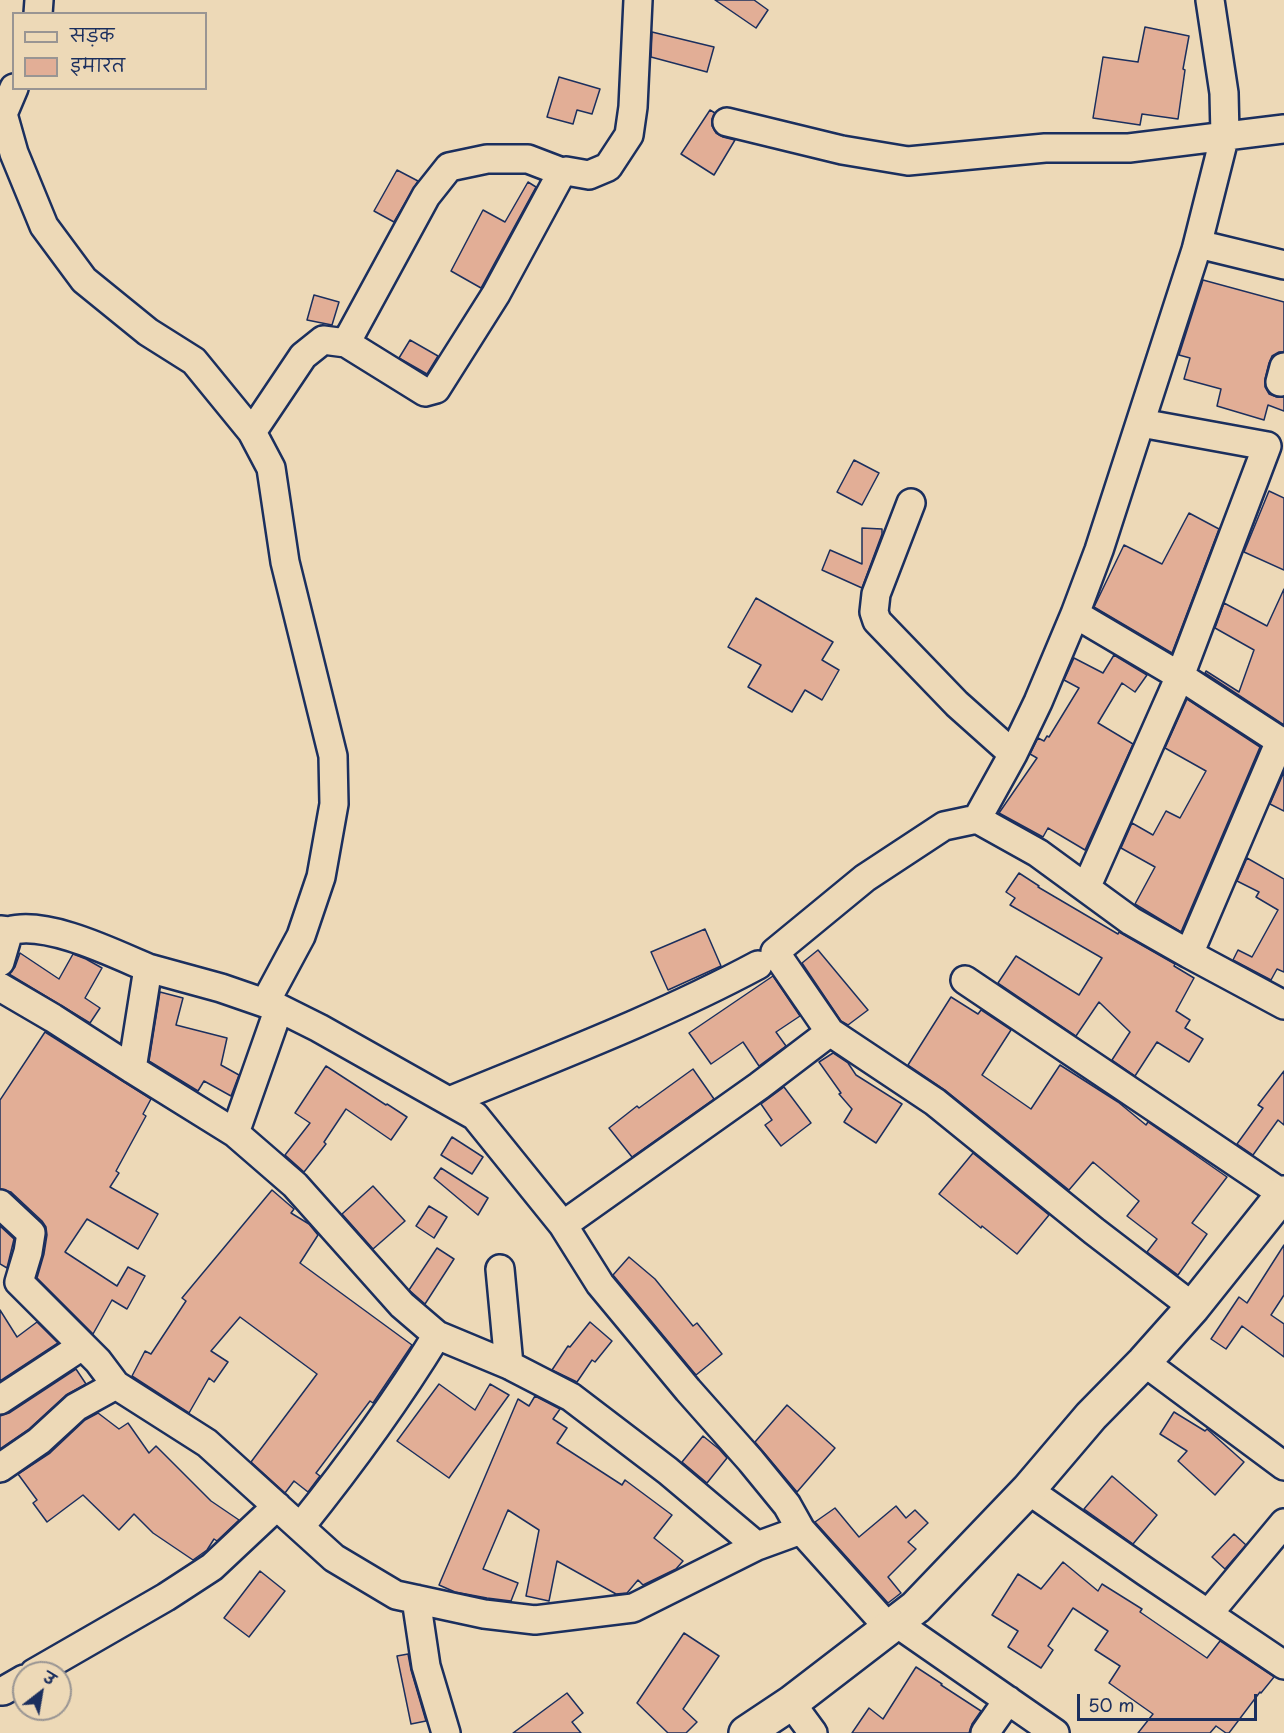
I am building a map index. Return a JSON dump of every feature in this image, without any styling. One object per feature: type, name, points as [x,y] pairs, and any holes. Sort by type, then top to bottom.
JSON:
[{"type":"main road","points":[[746,1733],[791,1703],[916,1607],[1028,1490],[1091,1416],[1144,1362],[1193,1307],[1283,1194]]},
{"type":"street","points":[[346,343],[426,195],[449,167],[488,159],[528,159],[562,172],[589,174],[608,167],[629,135],[633,107],[638,0]]},
{"type":"street","points":[[976,819],[1013,754],[1038,702],[1075,614],[1099,550],[1198,244],[1225,135],[1224,93],[1210,0]]},
{"type":"street","points":[[13,90],[1,112],[14,153],[44,226],[84,280],[148,332],[194,361],[252,432],[271,468],[285,562],[333,756],[334,804],[321,877],[301,936],[272,1005],[235,1133]]},
{"type":"street","points":[[727,122],[842,150],[908,161],[1045,148],[1129,148],[1284,129]]},
{"type":"street","points":[[252,432],[303,356],[324,340],[346,343],[425,392],[436,389],[496,294],[562,172]]},
{"type":"street","points":[[1198,244],[1284,265]]},
{"type":"street","points":[[1086,888],[1180,676],[1267,446],[1141,423]]},
{"type":"street","points":[[911,503],[876,594],[874,612],[877,621],[957,704],[1013,754]]},
{"type":"street","points":[[1075,614],[1283,738],[1189,954]]},
{"type":"street","points":[[1193,1307],[1094,1231],[935,1102],[830,1032],[776,952],[875,871],[944,826],[976,819],[1038,853],[1131,921],[1284,1005]]},
{"type":"street","points":[[0,962],[4,931],[20,928],[66,936],[148,968],[272,1005],[319,1028],[475,1116],[563,1225],[600,1284],[787,1505],[801,1530],[892,1625],[1055,1733]]},
{"type":"street","points":[[449,1101],[639,1022],[729,981],[758,965]]},
{"type":"street","points":[[132,1069],[148,968]]},
{"type":"street","points":[[965,980],[1283,1194]]},
{"type":"street","points":[[0,987],[235,1133],[295,1185],[402,1305],[436,1335],[509,1365],[571,1397],[668,1471],[757,1546]]},
{"type":"street","points":[[563,1225],[759,1086],[830,1032]]},
{"type":"street","points":[[0,1204],[32,1233],[19,1282],[98,1361],[116,1385],[207,1443],[334,1558],[396,1595],[484,1614],[535,1620],[633,1608],[757,1546],[801,1530]]},
{"type":"street","points":[[500,1269],[509,1365]]},
{"type":"street","points":[[301,1526],[346,1470],[436,1335]]},
{"type":"street","points":[[0,1400],[82,1346]]},
{"type":"street","points":[[1144,1362],[1284,1466]]},
{"type":"street","points":[[0,1468],[39,1441],[76,1407],[116,1385]]},
{"type":"street","points":[[1028,1490],[1284,1665]]},
{"type":"street","points":[[55,1661],[166,1597],[212,1567],[277,1506]]},
{"type":"street","points":[[1209,1613],[1284,1523]]},
{"type":"street","points":[[416,1599],[426,1666],[446,1733]]},
{"type":"street","points":[[985,1733],[1008,1700]]},
{"type":"street","points":[[791,1703],[813,1733]]},
{"type":"building","points":[[715,0],[754,0],[768,10],[756,28]]},
{"type":"building","points":[[1145,27],[1189,36],[1178,119],[1142,114],[1140,125],[1093,118],[1103,57],[1138,62]]},
{"type":"building","points":[[652,32],[714,47],[707,72],[651,57]]},
{"type":"building","points":[[559,77],[600,89],[592,114],[577,110],[573,124],[547,117]]},
{"type":"building","points":[[710,110],[715,113],[712,126],[716,133],[735,140],[714,175],[681,154]]},
{"type":"building","points":[[397,170],[418,181],[394,222],[374,211]]},
{"type":"building","points":[[528,182],[536,187],[481,288],[451,271],[483,210],[505,222]]},
{"type":"building","points":[[1203,280],[1284,302],[1284,352],[1272,356],[1265,387],[1269,394],[1284,397],[1284,411],[1268,405],[1264,420],[1217,406],[1221,389],[1184,379],[1190,358],[1179,355]]},
{"type":"building","points":[[314,295],[339,302],[332,325],[307,320]]},
{"type":"building","points":[[410,340],[438,356],[427,374],[399,358]]},
{"type":"building","points":[[854,460],[879,473],[862,505],[837,492]]},
{"type":"building","points":[[1269,491],[1284,498],[1284,570],[1244,552]]},
{"type":"building","points":[[1189,513],[1219,529],[1172,653],[1094,607],[1124,545],[1162,564]]},
{"type":"building","points":[[862,528],[882,529],[882,534],[862,588],[822,570],[830,550],[862,564]]},
{"type":"building","points":[[1284,589],[1284,725],[1205,673],[1206,671],[1239,692],[1254,650],[1215,628],[1224,603],[1267,626]]},
{"type":"building","points":[[756,598],[833,642],[822,660],[839,670],[822,700],[805,690],[792,712],[748,687],[761,665],[728,647]]},
{"type":"building","points":[[1114,655],[1147,675],[1135,692],[1122,683],[1098,723],[1133,744],[1085,850],[1048,828],[1043,837],[999,813],[1037,758],[1030,754],[1038,738],[1044,741],[1047,736],[1049,737],[1079,688],[1064,680],[1074,658],[1103,673]]},
{"type":"building","points":[[1187,699],[1260,747],[1181,932],[1135,904],[1155,867],[1121,848],[1132,823],[1153,835],[1166,811],[1180,818],[1206,771],[1165,748]]},
{"type":"building","points":[[1284,772],[1284,811],[1270,804]]},
{"type":"building","points":[[1247,858],[1284,879],[1284,972],[1277,969],[1271,980],[1233,960],[1238,950],[1252,957],[1278,910],[1256,897],[1259,892],[1237,881]]},
{"type":"building","points":[[1019,873],[1038,887],[1118,934],[1119,932],[1175,964],[1174,966],[1194,978],[1176,1011],[1190,1020],[1185,1028],[1203,1039],[1189,1062],[1157,1042],[1135,1076],[1112,1060],[1130,1032],[1099,1002],[1076,1036],[998,983],[1016,956],[1079,995],[1102,958],[1010,905],[1015,898],[1006,892]]},
{"type":"building","points":[[705,929],[721,966],[668,990],[651,952]]},
{"type":"building","points":[[818,950],[868,1010],[848,1025],[841,1021],[802,963]]},
{"type":"building","points":[[20,953],[59,979],[73,954],[102,968],[85,998],[100,1008],[90,1023],[9,974],[15,967]]},
{"type":"building","points":[[773,976],[800,1016],[776,1032],[786,1046],[759,1066],[743,1042],[711,1064],[689,1033]]},
{"type":"building","points":[[160,992],[183,998],[176,1025],[227,1038],[221,1065],[239,1075],[231,1096],[204,1081],[198,1091],[149,1061]]},
{"type":"building","points":[[951,997],[978,1014],[981,1010],[1011,1030],[982,1075],[1031,1109],[1060,1065],[1118,1102],[1146,1125],[1148,1122],[1227,1177],[1192,1223],[1207,1234],[1178,1275],[1147,1252],[1157,1239],[1127,1216],[1139,1201],[1093,1162],[1069,1190],[945,1090],[908,1065]]},
{"type":"building","points":[[45,1032],[151,1099],[143,1114],[146,1116],[116,1171],[119,1173],[110,1187],[158,1214],[138,1249],[87,1219],[65,1252],[117,1286],[128,1267],[145,1276],[127,1309],[112,1300],[93,1334],[37,1278],[44,1254],[46,1227],[11,1192],[0,1189],[0,1100]]},
{"type":"building","points":[[833,1053],[848,1063],[856,1075],[902,1104],[876,1143],[844,1122],[852,1109],[839,1094],[841,1093],[819,1062]]},
{"type":"building","points":[[326,1066],[407,1117],[391,1140],[346,1109],[324,1142],[326,1144],[304,1172],[285,1155],[310,1123],[295,1113]]},
{"type":"building","points":[[693,1069],[714,1099],[632,1157],[609,1128],[637,1106],[639,1108]]},
{"type":"building","points":[[1284,1071],[1284,1125],[1278,1120],[1253,1155],[1237,1144],[1263,1108],[1258,1105]]},
{"type":"building","points":[[784,1087],[811,1123],[781,1146],[765,1125],[772,1120],[761,1104]]},
{"type":"building","points":[[452,1137],[483,1157],[472,1174],[441,1155]]},
{"type":"building","points":[[973,1153],[1049,1215],[1017,1254],[939,1194]]},
{"type":"building","points":[[441,1168],[488,1198],[478,1215],[434,1178]]},
{"type":"building","points":[[373,1186],[405,1221],[373,1249],[342,1214]]},
{"type":"building","points":[[272,1190],[294,1209],[291,1213],[309,1224],[318,1235],[300,1263],[412,1345],[373,1403],[370,1401],[316,1473],[320,1476],[308,1492],[294,1481],[285,1493],[251,1462],[317,1374],[240,1317],[211,1351],[228,1362],[214,1382],[209,1378],[189,1413],[132,1376],[145,1351],[151,1354],[186,1301],[182,1298]]},
{"type":"building","points":[[429,1206],[447,1217],[434,1238],[416,1226]]},
{"type":"building","points":[[0,1226],[14,1239],[7,1268],[0,1264]]},
{"type":"building","points":[[1284,1245],[1284,1295],[1271,1315],[1284,1324],[1284,1357],[1242,1326],[1226,1349],[1211,1339],[1239,1297],[1247,1303]]},
{"type":"building","points":[[437,1248],[454,1259],[425,1304],[409,1290]]},
{"type":"building","points":[[629,1257],[655,1279],[693,1326],[697,1323],[722,1354],[696,1375],[613,1275]]},
{"type":"building","points":[[0,1310],[17,1337],[37,1322],[58,1343],[0,1381]]},
{"type":"building","points":[[590,1322],[612,1341],[595,1362],[592,1360],[577,1382],[552,1370],[568,1346],[570,1347]]},
{"type":"building","points":[[76,1369],[86,1384],[66,1395],[29,1429],[0,1449],[0,1416],[9,1413]]},
{"type":"building","points":[[439,1384],[475,1410],[490,1384],[509,1395],[449,1478],[397,1441]]},
{"type":"building","points":[[535,1396],[560,1409],[553,1419],[567,1428],[557,1443],[622,1485],[625,1480],[672,1515],[654,1538],[683,1561],[676,1569],[643,1585],[638,1580],[627,1593],[616,1594],[557,1561],[549,1601],[526,1596],[539,1530],[508,1510],[483,1569],[518,1583],[511,1601],[455,1592],[439,1585],[518,1399],[529,1406]]},
{"type":"building","points":[[787,1405],[835,1448],[797,1492],[755,1442]]},
{"type":"building","points":[[1174,1412],[1205,1431],[1207,1429],[1244,1462],[1215,1495],[1178,1461],[1187,1451],[1160,1434]]},
{"type":"building","points":[[98,1413],[119,1429],[128,1423],[149,1453],[156,1446],[211,1501],[239,1520],[217,1541],[214,1539],[207,1550],[193,1560],[153,1533],[134,1514],[119,1530],[83,1495],[47,1522],[33,1503],[37,1500],[18,1474],[50,1453],[85,1420]]},
{"type":"building","points":[[703,1436],[727,1458],[707,1483],[682,1462]]},
{"type":"building","points":[[1112,1476],[1157,1515],[1133,1544],[1084,1509]]},
{"type":"building","points":[[896,1506],[906,1518],[915,1510],[928,1523],[908,1542],[916,1549],[888,1577],[901,1593],[888,1603],[815,1522],[835,1508],[859,1537]]},
{"type":"building","points":[[1234,1534],[1246,1545],[1225,1569],[1212,1557]]},
{"type":"building","points":[[1063,1562],[1098,1591],[1102,1584],[1142,1609],[1140,1612],[1207,1658],[1220,1641],[1274,1677],[1229,1733],[1216,1726],[1210,1733],[1138,1733],[1153,1714],[1109,1683],[1120,1666],[1095,1650],[1108,1631],[1073,1608],[1048,1646],[1053,1650],[1041,1668],[1008,1647],[1018,1631],[992,1615],[1018,1574],[1041,1589]]},
{"type":"building","points":[[260,1571],[285,1591],[249,1637],[224,1618]]},
{"type":"building","points":[[684,1633],[719,1656],[683,1709],[697,1722],[686,1733],[668,1733],[637,1703]]},
{"type":"building","points":[[408,1654],[426,1721],[411,1724],[397,1656]]},
{"type":"building","points":[[916,1667],[981,1711],[969,1733],[852,1733],[869,1708],[883,1719]]},
{"type":"building","points":[[567,1693],[583,1713],[572,1722],[581,1733],[513,1733]]}]
